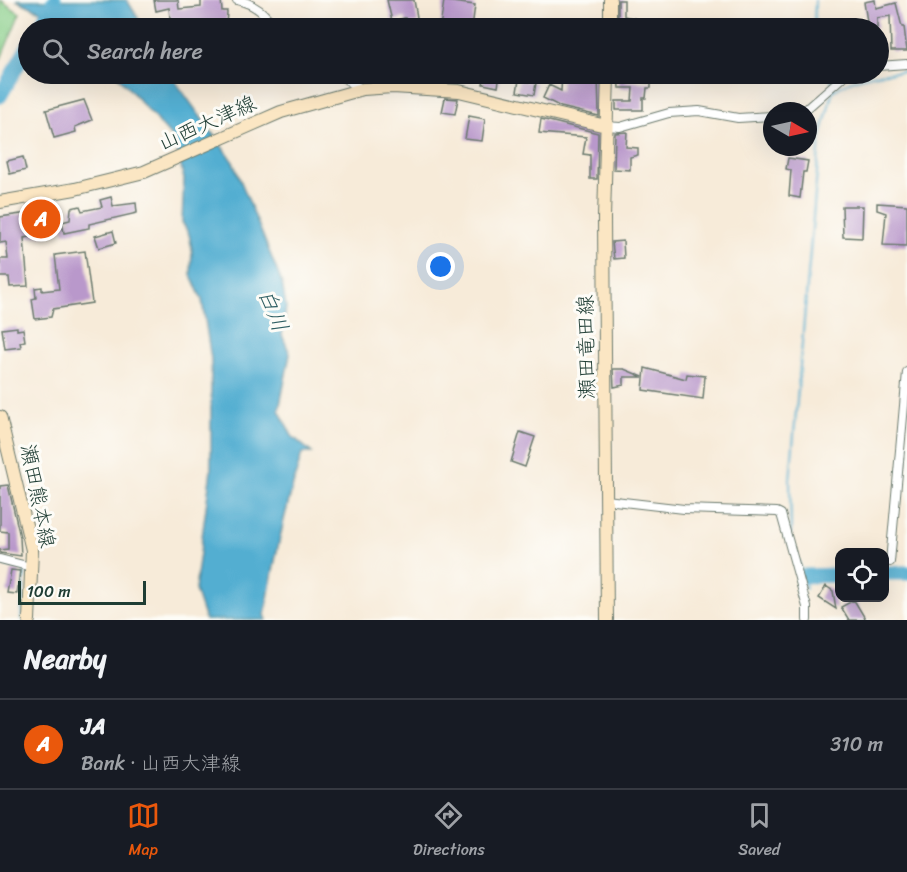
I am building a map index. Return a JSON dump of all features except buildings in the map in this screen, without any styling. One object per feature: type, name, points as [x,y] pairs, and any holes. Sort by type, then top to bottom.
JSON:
[{"type":"main road","points":[[610,0],[610,18]]},
{"type":"main road","name":"瀬田竜田線","points":[[607,620],[608,84]]},
{"type":"main road","name":"山西大津線","points":[[0,202],[75,189],[144,172],[281,112],[363,89],[393,87],[459,91],[606,126]]},
{"type":"main road","name":"瀬田熊本線","points":[[0,417],[30,535],[29,620]]},
{"type":"street","points":[[237,0],[249,2],[260,9],[268,18]]},
{"type":"street","points":[[889,65],[907,64]]},
{"type":"street","points":[[355,84],[363,89]]},
{"type":"street","points":[[814,102],[835,84]]},
{"type":"street","points":[[606,126],[620,127],[669,113],[699,111],[738,118],[763,117]]},
{"type":"street","points":[[890,561],[907,372]]},
{"type":"street","points":[[606,500],[684,509],[781,514],[807,607],[807,620]]},
{"type":"street","points":[[0,559],[31,567]]},
{"type":"green space","points":[[0,0],[20,13],[0,61]]},
{"type":"water","points":[[16,0],[127,0],[138,18],[56,18]]},
{"type":"water","name":"白川","points":[[125,84],[177,84],[233,162],[282,283],[286,307],[282,335],[290,354],[279,410],[292,436],[312,453],[302,453],[291,493],[272,574],[265,615],[267,620],[205,620],[195,590],[211,470],[211,359],[202,300],[191,275],[192,249],[189,234],[182,222],[184,179],[175,141]]},
{"type":"waterway","points":[[45,18],[54,0]]},
{"type":"waterway","points":[[814,18],[815,0]]},
{"type":"waterway","points":[[0,96],[18,64]]},
{"type":"waterway","points":[[889,73],[907,71]]},
{"type":"waterway","points":[[835,90],[845,84]]},
{"type":"waterway","points":[[791,534],[790,480],[820,139],[834,87]]},
{"type":"waterway","points":[[798,560],[806,589]]},
{"type":"waterway","points":[[0,564],[25,569],[21,620]]},
{"type":"waterway","points":[[889,573],[907,573]]},
{"type":"waterway","points":[[804,576],[835,575]]},
{"type":"place","name":"JA","points":[[41,219]]}]
